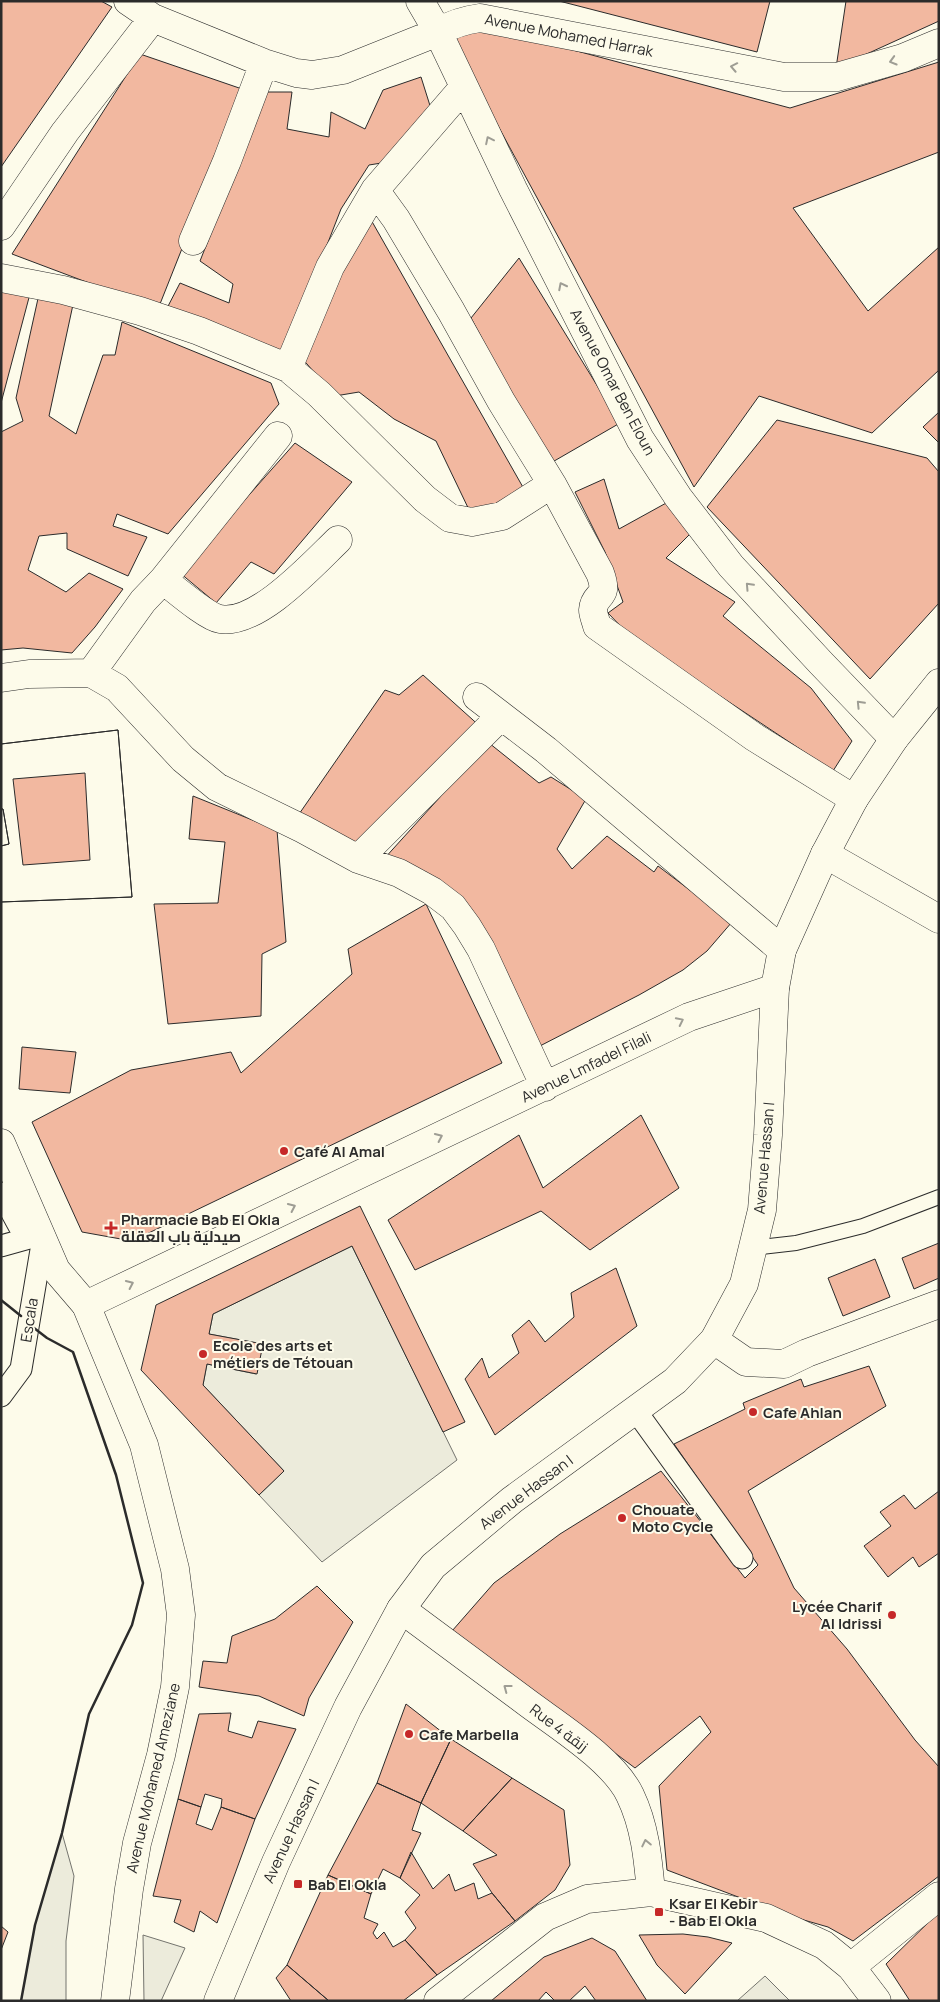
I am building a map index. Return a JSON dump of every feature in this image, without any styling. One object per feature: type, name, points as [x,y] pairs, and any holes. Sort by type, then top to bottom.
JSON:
[{"type":"street","name":"Avenue Mohamed Harrak","points":[[128,1],[152,18],[264,63],[296,73],[322,74],[343,70],[468,19],[480,18],[784,77],[837,76],[903,58],[939,43]]},
{"type":"street","name":"Avenue Omar Ben Eloun","points":[[420,1],[445,28],[464,87],[517,198],[640,439],[678,497],[731,566],[894,739]]},
{"type":"street","points":[[445,28],[472,1]]},
{"type":"street","points":[[1,226],[65,132],[152,18]]},
{"type":"street","points":[[193,241],[264,63]]},
{"type":"street","points":[[288,368],[330,267],[375,190],[464,87]]},
{"type":"street","points":[[375,190],[396,219],[422,262],[501,401],[552,484],[604,584],[604,590],[594,605],[593,612],[597,626],[754,737],[854,799]]},
{"type":"street","points":[[1,278],[63,290],[140,311],[199,331],[288,368],[319,394],[425,499],[450,518],[472,522],[502,516],[552,484]]},
{"type":"street","points":[[91,673],[143,601],[278,436]]},
{"type":"street","points":[[162,580],[218,619],[235,619],[264,606],[290,585],[338,540]]},
{"type":"street","points":[[1,678],[29,674],[91,673],[117,688],[183,759],[217,787],[303,829],[358,859],[399,873],[432,890],[453,907],[468,926],[481,949],[545,1087]]},
{"type":"street","points":[[775,988],[782,950],[825,854],[854,799],[894,739],[939,683]]},
{"type":"street","points":[[477,696],[546,750],[782,950]]},
{"type":"street","points":[[358,859],[501,716]]},
{"type":"street","points":[[825,854],[939,919]]},
{"type":"street","name":"Avenue Lmfadel Filali","points":[[86,1305],[690,1017],[775,988]]},
{"type":"street","name":"Avenue Hassan I","points":[[218,2001],[276,1862],[348,1708],[401,1609],[433,1566],[512,1500],[676,1381],[714,1340],[744,1284],[762,1210],[775,988]]},
{"type":"street","name":"Avenue Mohamed Ameziane","points":[[1,1143],[56,1270],[86,1305],[144,1445],[175,1569],[181,1615],[175,1688],[161,1755],[137,1844],[129,1889],[115,2001]]},
{"type":"street","points":[[1,1193],[26,1239],[1,1246]]},
{"type":"street","points":[[1,1260],[43,1238]]},
{"type":"street","name":"Escala","points":[[1,1396],[21,1369],[43,1238]]},
{"type":"street","points":[[714,1340],[746,1362],[784,1364],[807,1353],[939,1304]]},
{"type":"street","points":[[636,1411],[742,1558]]},
{"type":"street","name":"Rue 4 زنقة","points":[[401,1609],[582,1744],[612,1771],[630,1794],[642,1826],[647,1848],[651,1892]]},
{"type":"street","points":[[438,2001],[545,1917],[587,1899],[651,1892],[766,1918],[824,1945],[851,1967],[877,2001]]},
{"type":"street","points":[[851,1967],[939,1896]]},
{"type":"lane","points":[[752,1248],[796,1243],[863,1226],[939,1197]]},
{"type":"shaded area","points":[[352,1246],[457,1460],[322,1562],[259,1495],[284,1471],[203,1385],[207,1364],[256,1374],[262,1344],[209,1334],[213,1314]]},
{"type":"shaded area","points":[[62,1833],[74,1876],[66,1941],[66,2001],[21,2001],[35,1925]]},
{"type":"shaded area","points":[[143,1935],[185,1948],[161,2001],[144,2001]]},
{"type":"shaded area","points":[[765,1976],[790,2001],[737,2001]]},
{"type":"building","points":[[1,1],[101,1],[112,7],[1,167]]},
{"type":"building","points":[[559,1],[770,1],[757,52]]},
{"type":"building","points":[[846,1],[939,1],[939,21],[836,68]]},
{"type":"building","points":[[472,23],[790,108],[939,62],[939,152],[793,208],[868,311],[939,247],[939,370],[872,433],[759,396],[694,487],[453,43]]},
{"type":"building","points":[[140,54],[245,90],[158,309],[12,254]]},
{"type":"building","points":[[421,77],[432,112],[394,161],[369,165],[341,209],[285,353],[165,312],[180,283],[229,303],[233,284],[200,261],[267,92],[292,92],[287,129],[329,137],[331,112],[365,129],[383,90]]},
{"type":"building","points":[[366,211],[524,489],[472,516],[436,441],[394,419],[359,392],[335,396],[300,356]]},
{"type":"building","points":[[519,258],[620,423],[549,464],[471,318]]},
{"type":"building","points":[[1,288],[31,290],[1,403]]},
{"type":"building","points":[[39,294],[74,300],[49,416],[76,434],[103,355],[115,355],[122,322],[271,383],[279,404],[168,534],[117,514],[113,526],[147,537],[128,576],[67,549],[67,533],[39,536],[28,570],[66,592],[89,573],[123,589],[95,627],[72,653],[23,648],[1,650],[1,432],[23,421],[16,398]]},
{"type":"building","points":[[939,412],[939,443],[923,427]]},
{"type":"building","points":[[777,420],[927,458],[939,472],[939,603],[870,679],[707,507]]},
{"type":"building","points":[[295,443],[352,482],[274,574],[251,562],[216,603],[180,573]]},
{"type":"building","points":[[604,479],[619,529],[668,502],[690,534],[666,558],[735,602],[723,616],[811,688],[852,741],[833,771],[631,637],[608,613],[623,602],[605,552],[575,492]]},
{"type":"building","points":[[423,675],[483,729],[362,848],[297,817],[385,690],[399,695]]},
{"type":"building","points":[[118,730],[132,897],[1,902],[1,846],[9,844],[3,809],[1,809],[1,744]],"holes":[[[85,773],[90,860],[23,865],[13,779]]]},
{"type":"building","points":[[118,730],[132,897],[1,902],[1,846],[9,844],[3,809],[1,809],[1,744]]},
{"type":"building","points":[[489,743],[539,783],[551,777],[586,799],[557,849],[572,869],[607,836],[654,872],[658,866],[732,922],[707,951],[683,970],[536,1048],[431,876],[383,860]]},
{"type":"building","points":[[193,796],[277,830],[286,942],[262,954],[261,1016],[168,1024],[154,904],[218,903],[225,842],[189,839]]},
{"type":"building","points":[[426,904],[502,1063],[132,1241],[82,1232],[32,1122],[131,1070],[231,1052],[241,1073],[352,974],[348,949]]},
{"type":"building","points":[[22,1047],[76,1052],[70,1093],[19,1089]]},
{"type":"building","points":[[641,1115],[679,1188],[590,1250],[541,1211],[415,1270],[388,1220],[519,1135],[543,1188]]},
{"type":"building","name":"Ecole des arts et métiers de Tétouan","points":[[360,1206],[465,1422],[443,1432],[352,1246],[213,1314],[209,1334],[263,1344],[257,1374],[207,1364],[203,1385],[284,1471],[259,1495],[141,1370],[156,1305]]},
{"type":"building","points":[[939,1243],[939,1278],[914,1289],[902,1258]]},
{"type":"building","points":[[875,1259],[890,1297],[843,1316],[828,1278]]},
{"type":"building","points":[[616,1268],[637,1326],[495,1435],[465,1379],[482,1358],[489,1378],[519,1353],[512,1335],[529,1320],[545,1342],[574,1317],[571,1293]]},
{"type":"building","points":[[869,1366],[886,1406],[748,1491],[794,1588],[847,1649],[915,1740],[939,1767],[939,1876],[853,1941],[828,1927],[783,1914],[667,1870],[659,1786],[711,1732],[700,1716],[635,1768],[452,1631],[494,1583],[560,1534],[661,1471],[745,1578],[758,1565],[674,1444],[745,1409],[743,1403],[801,1379],[804,1387]]},
{"type":"building","points":[[939,1491],[939,1553],[919,1567],[913,1557],[888,1577],[864,1546],[891,1526],[880,1512],[904,1495],[915,1509]]},
{"type":"building","points":[[317,1586],[353,1622],[309,1698],[304,1716],[259,1696],[199,1687],[203,1661],[227,1663],[232,1636],[275,1619]]},
{"type":"building","points":[[406,1704],[451,1739],[421,1803],[377,1783]]},
{"type":"building","points":[[231,1713],[228,1731],[252,1738],[258,1721],[296,1729],[255,1819],[221,1807],[222,1799],[205,1794],[201,1807],[178,1799],[199,1714]]},
{"type":"building","points":[[451,1739],[512,1778],[463,1831],[421,1803]]},
{"type":"building","points":[[512,1778],[564,1810],[570,1865],[555,1890],[515,1921],[492,1893],[473,1864],[497,1855],[463,1831]]},
{"type":"building","points":[[377,1783],[421,1803],[412,1830],[421,1833],[400,1878],[383,1869],[371,1894],[328,1875]]},
{"type":"building","points":[[178,1799],[201,1807],[196,1824],[212,1830],[221,1807],[255,1819],[217,1923],[200,1911],[194,1932],[174,1922],[181,1900],[153,1896]]},
{"type":"building","points":[[411,1852],[433,1889],[449,1874],[455,1891],[474,1883],[478,1899],[492,1893],[515,1921],[437,1975],[405,1940],[416,1928],[405,1912],[420,1895],[400,1878]]},
{"type":"building","points":[[328,1875],[371,1894],[364,1918],[378,1924],[373,1933],[377,1939],[384,1932],[393,1947],[405,1940],[437,1975],[403,2001],[329,2001],[287,1965]]},
{"type":"building","points":[[939,1912],[939,2001],[910,2001],[886,1964]]},
{"type":"building","points":[[1,1926],[8,1932],[1,1950]]},
{"type":"building","points":[[683,1934],[708,1937],[732,1943],[685,1994],[657,1965],[639,1935]]},
{"type":"building","points":[[592,1938],[615,1951],[647,2001],[596,2001],[585,1986],[569,2001],[555,2001],[546,1992],[538,2001],[491,2001],[544,1957]]},
{"type":"building","points":[[287,1965],[329,2001],[291,2001],[276,1978]]},
{"type":"wall","points":[[1,1300],[21,1316]]},
{"type":"wall","points":[[21,2001],[35,1925],[62,1833],[89,1714],[132,1625],[143,1583],[116,1475],[73,1352],[47,1338],[34,1328]]},
{"type":"place","name":"Café Al Amal","points":[[284,1151]]},
{"type":"place","name":"Pharmacie Bab El Okla صيدلية باب العقلة","points":[[111,1228]]},
{"type":"place","name":"Ecole des arts et métiers de Tétouan","points":[[203,1354]]},
{"type":"place","name":"Cafe Ahlan","points":[[753,1412]]},
{"type":"place","name":"Chouate Moto Cycle","points":[[622,1518]]},
{"type":"place","name":"Lycée Charif Al Idrissi","points":[[892,1615]]},
{"type":"place","name":"Cafe Marbella","points":[[409,1734]]},
{"type":"place","name":"Bab El Okla","points":[[298,1884]]},
{"type":"place","name":"Ksar El Kebir - Bab El Okla","points":[[659,1912]]}]
